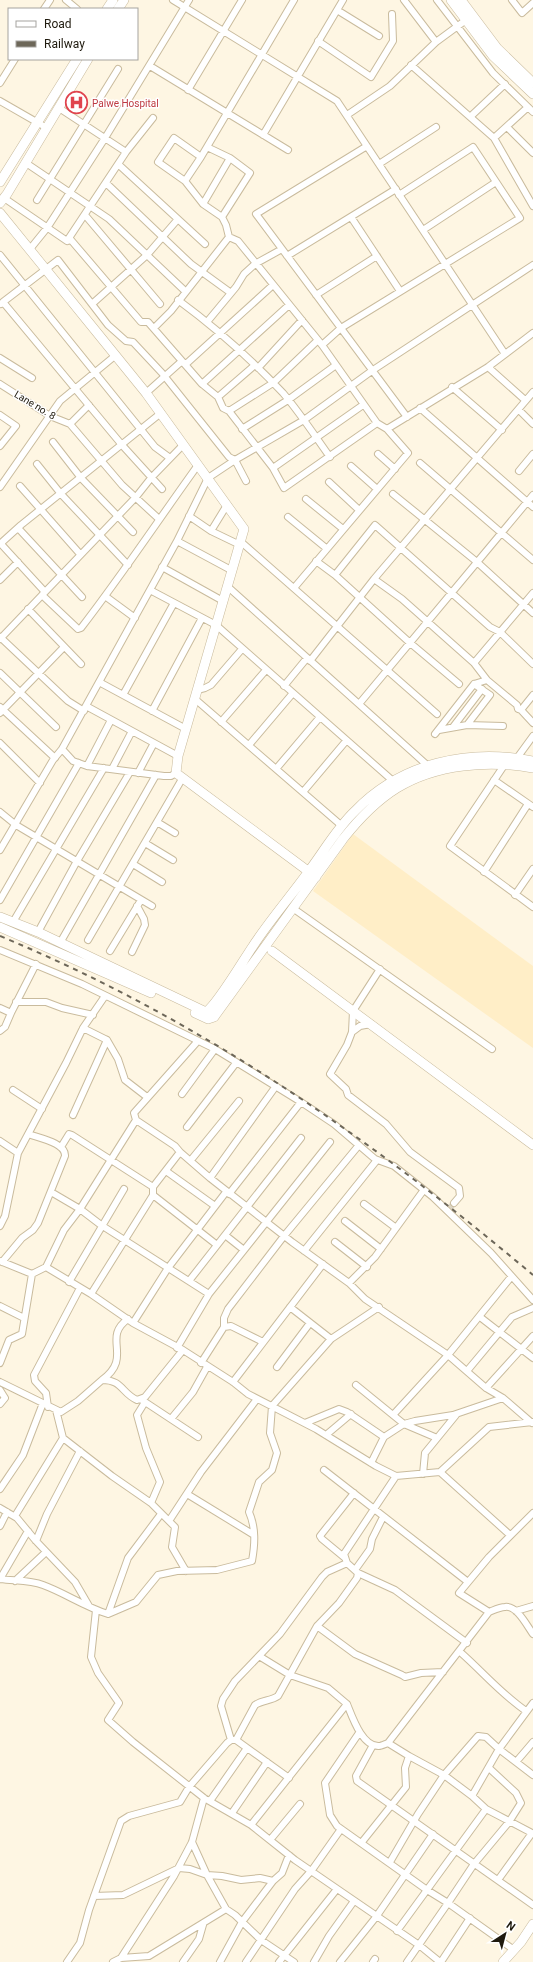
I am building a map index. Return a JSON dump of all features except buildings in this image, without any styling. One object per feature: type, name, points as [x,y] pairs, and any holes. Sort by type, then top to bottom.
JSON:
[{"type":"street","points":[[66,0],[76,8]]},
{"type":"street","points":[[173,0],[337,101],[505,354]]},
{"type":"street","points":[[30,249],[47,228],[105,138],[189,0]]},
{"type":"street","points":[[188,90],[242,0]]},
{"type":"street","points":[[185,181],[201,157],[294,0]]},
{"type":"street","points":[[262,135],[344,0]]},
{"type":"street","points":[[404,0],[436,42]]},
{"type":"street","points":[[437,0],[493,73],[531,110],[494,138]]},
{"type":"street","points":[[451,0],[493,56],[533,94]]},
{"type":"street","points":[[461,0],[496,48],[533,83]]},
{"type":"street","points":[[512,0],[522,14],[533,3]]},
{"type":"street","points":[[337,10],[379,36]]},
{"type":"street","points":[[318,41],[371,77],[393,41],[392,14]]},
{"type":"street","points":[[347,115],[390,86],[436,42],[466,20]]},
{"type":"street","points":[[0,83],[13,60]]},
{"type":"street","points":[[0,182],[76,60]]},
{"type":"street","points":[[87,60],[26,163],[2,200],[67,241],[71,240],[141,322],[148,322],[202,384],[218,397],[223,408],[229,411],[256,448],[273,468],[284,488],[377,423]]},
{"type":"street","points":[[411,65],[494,138],[533,206]]},
{"type":"street","points":[[150,66],[288,150]]},
{"type":"street","points":[[37,200],[118,69]]},
{"type":"street","points":[[470,117],[505,84]]},
{"type":"street","points":[[0,101],[47,128]]},
{"type":"street","points":[[59,108],[126,152]]},
{"type":"street","points":[[67,241],[92,206],[126,152],[153,118]]},
{"type":"street","points":[[379,164],[436,127]]},
{"type":"street","points":[[507,127],[533,153]]},
{"type":"street","points":[[201,157],[174,138],[158,162],[185,181],[203,204],[222,217],[226,224],[229,237]]},
{"type":"street","points":[[367,146],[256,214],[407,417]]},
{"type":"street","points":[[207,147],[230,158],[250,173],[222,217]]},
{"type":"street","points":[[229,411],[273,383],[320,343],[341,328],[520,218],[473,147],[397,192],[351,217],[287,256]]},
{"type":"street","points":[[203,204],[230,158]]},
{"type":"street","points":[[26,163],[110,219],[185,291]]},
{"type":"street","points":[[118,164],[206,244]]},
{"type":"street","points":[[423,230],[496,182]]},
{"type":"street","points":[[106,184],[201,271],[231,293]]},
{"type":"street","points":[[0,213],[146,393],[244,529],[178,756],[179,776],[157,822],[88,940]]},
{"type":"street","points":[[85,215],[160,304]]},
{"type":"street","points":[[351,217],[400,291]]},
{"type":"street","points":[[92,304],[113,288],[147,255],[178,219]]},
{"type":"street","points":[[229,237],[238,241],[255,264],[302,320],[336,364],[363,405],[377,423],[387,429],[408,453],[326,548],[294,588]]},
{"type":"street","points":[[154,328],[170,311],[229,237]]},
{"type":"street","points":[[206,322],[231,293],[244,274],[255,264],[282,249]]},
{"type":"street","points":[[0,255],[155,447],[170,458]]},
{"type":"street","points":[[316,295],[377,256]]},
{"type":"street","points":[[162,489],[122,445],[1,304],[58,260],[117,334],[126,341],[133,342],[165,376],[228,458],[235,460],[246,481]]},
{"type":"street","points":[[0,850],[55,758],[62,749],[85,708],[177,541],[208,478],[235,460],[304,420],[372,370],[533,265]]},
{"type":"street","points":[[146,393],[165,376],[184,363],[220,333],[273,285]]},
{"type":"street","points":[[178,300],[220,333],[273,383],[304,420],[330,457]]},
{"type":"street","points":[[202,384],[289,305]]},
{"type":"street","points":[[218,397],[256,366],[302,320]]},
{"type":"street","points":[[387,429],[452,387],[488,367],[533,333]]},
{"type":"street","points":[[0,487],[60,401],[116,355]]},
{"type":"street","points":[[0,358],[32,378]]},
{"type":"street","points":[[242,429],[288,400],[336,364]]},
{"type":"street","points":[[488,367],[525,400]]},
{"type":"street","name":"Lane no. 8","points":[[0,384],[50,416],[70,424]]},
{"type":"street","points":[[452,387],[502,430]]},
{"type":"street","points":[[284,686],[338,627],[374,580],[533,392]]},
{"type":"street","points":[[89,405],[70,424],[102,461],[159,519]]},
{"type":"street","points":[[273,468],[363,405]]},
{"type":"street","points":[[420,408],[533,507]]},
{"type":"street","points":[[519,410],[533,424]]},
{"type":"street","points":[[161,413],[0,544],[18,562],[43,593],[80,629],[128,565],[198,465]]},
{"type":"street","points":[[0,415],[16,426],[0,446]]},
{"type":"street","points":[[53,442],[81,478],[134,532]]},
{"type":"street","points":[[178,756],[111,720],[68,701],[0,638],[136,497],[151,478],[183,445]]},
{"type":"street","points":[[378,454],[395,469]]},
{"type":"street","points":[[519,471],[533,454]]},
{"type":"street","points":[[420,463],[451,488],[533,560]]},
{"type":"street","points":[[37,464],[61,494],[128,565]]},
{"type":"street","points":[[351,466],[377,489]]},
{"type":"street","points":[[329,482],[360,510]]},
{"type":"street","points":[[20,486],[80,554]]},
{"type":"street","points":[[393,494],[477,562],[524,602],[533,612]]},
{"type":"street","points":[[359,704],[426,621],[533,495]]},
{"type":"street","points":[[306,498],[343,529]]},
{"type":"street","points":[[211,531],[227,505]]},
{"type":"street","points":[[189,516],[211,531],[239,543],[294,588],[437,714]]},
{"type":"street","points":[[288,517],[326,548]]},
{"type":"street","points":[[335,575],[375,525],[490,627],[500,632],[533,664]]},
{"type":"street","points":[[18,528],[82,598]]},
{"type":"street","points":[[177,541],[231,570]]},
{"type":"street","points":[[316,561],[335,575],[409,642],[459,684]]},
{"type":"street","points":[[0,580],[18,562]]},
{"type":"street","points":[[162,568],[223,601]]},
{"type":"street","points":[[374,580],[402,599],[474,663],[487,680],[518,705],[518,709],[521,710],[533,723]]},
{"type":"street","points":[[227,586],[427,765]]},
{"type":"street","points":[[150,590],[216,625],[393,781]]},
{"type":"street","points":[[474,663],[533,593]]},
{"type":"street","points":[[105,596],[135,618]]},
{"type":"street","points":[[123,695],[174,603]]},
{"type":"street","points":[[28,609],[81,664]]},
{"type":"street","points":[[152,711],[202,618]]},
{"type":"street","points":[[55,758],[1,710],[20,693],[64,647]]},
{"type":"street","points":[[196,694],[211,684],[242,649]]},
{"type":"street","points":[[221,722],[266,670]]},
{"type":"street","points":[[0,673],[56,727]]},
{"type":"street","points":[[487,680],[474,684],[437,732],[453,727],[467,725],[503,726]]},
{"type":"street","points":[[99,682],[186,729]]},
{"type":"street","points":[[467,725],[490,695],[474,684]]},
{"type":"street","points":[[453,727],[482,689]]},
{"type":"street","points":[[249,745],[293,693]]},
{"type":"street","points":[[196,694],[221,722],[342,826]]},
{"type":"street","points":[[521,710],[533,695]]},
{"type":"street","points":[[276,769],[320,717]]},
{"type":"street","points":[[87,766],[111,720]]},
{"type":"street","points":[[112,769],[132,731]]},
{"type":"street","points":[[533,736],[510,760],[494,780],[450,844],[452,849],[533,907]]},
{"type":"street","points":[[303,792],[346,741]]},
{"type":"street","points":[[138,774],[154,743]]},
{"type":"street","points":[[1,746],[40,783]]},
{"type":"street","points":[[62,749],[73,761],[87,766],[138,774],[179,776],[312,875]]},
{"type":"street","points":[[209,1015],[258,938],[393,781],[427,765],[488,756],[510,760],[533,761]]},
{"type":"street","points":[[0,927],[214,1017],[269,947],[294,909],[312,875],[342,826],[354,811],[381,795],[429,774],[455,768],[492,764],[510,760],[533,768]]},
{"type":"street","points":[[0,900],[79,763]]},
{"type":"street","points":[[13,922],[104,768]]},
{"type":"street","points":[[38,932],[77,861],[130,772]]},
{"type":"street","points":[[60,943],[156,775]]},
{"type":"street","points":[[484,872],[531,806],[494,780]]},
{"type":"street","points":[[0,812],[16,824],[152,906]]},
{"type":"street","points":[[157,822],[175,833]]},
{"type":"street","points":[[145,843],[173,860]]},
{"type":"street","points":[[133,864],[162,882]]},
{"type":"street","points":[[515,895],[533,869]]},
{"type":"street","points":[[110,951],[141,900]]},
{"type":"street","points":[[132,952],[146,922],[138,906]]},
{"type":"street","points":[[294,909],[492,1049]]},
{"type":"street","points":[[0,917],[38,932],[209,1015]]},
{"type":"street","points":[[258,938],[533,1145]]},
{"type":"street","points":[[0,950],[36,964],[105,996],[197,1042],[215,1049],[301,1102],[334,1124],[377,1160],[394,1166],[423,1191],[451,1208],[511,1278],[533,1300]]},
{"type":"street","points":[[0,1031],[5,1027],[10,1013],[36,964]]},
{"type":"street","points":[[380,969],[353,1011],[352,1032],[347,1045],[330,1074],[346,1089],[348,1095],[386,1124],[410,1152],[459,1188],[460,1196],[451,1208]]},
{"type":"street","points":[[0,1226],[5,1216],[18,1153],[83,1028],[105,996]]},
{"type":"street","points":[[16,1002],[46,1002],[62,1008],[93,1015]]},
{"type":"street","points":[[0,1008],[10,1013]]},
{"type":"street","points":[[352,1032],[360,1026],[371,1024]]},
{"type":"street","points":[[83,1028],[107,1040],[118,1059],[125,1080],[147,1097]]},
{"type":"street","points":[[73,1115],[107,1040]]},
{"type":"street","points":[[197,1042],[134,1113],[136,1120],[175,1146],[228,1193],[304,1251],[350,1283],[365,1299],[448,1354],[486,1388],[503,1398],[532,1423]]},
{"type":"street","points":[[182,1094],[215,1049]]},
{"type":"street","points":[[187,1127],[236,1063]]},
{"type":"street","points":[[210,1178],[276,1086]]},
{"type":"street","points":[[13,1090],[42,1109]]},
{"type":"street","points":[[191,1160],[239,1101]]},
{"type":"street","points":[[0,1382],[28,1394],[48,1407],[61,1412],[66,1410],[110,1374],[118,1362],[116,1333],[122,1324],[131,1321],[197,1229],[301,1102]]},
{"type":"street","points":[[28,1134],[61,1147],[65,1152],[65,1156],[51,1192],[35,1228],[22,1238],[1,1262],[32,1274],[46,1267],[64,1230],[80,1209],[110,1159],[136,1120]]},
{"type":"street","points":[[61,1147],[69,1134],[153,1187]]},
{"type":"street","points":[[189,1281],[301,1138]]},
{"type":"street","points":[[0,1141],[18,1153]]},
{"type":"street","points":[[151,1503],[160,1482],[146,1448],[137,1415],[144,1397],[180,1349],[209,1294],[330,1142]]},
{"type":"street","points":[[201,1363],[224,1327],[224,1318],[228,1309],[284,1236],[359,1145]]},
{"type":"street","points":[[91,1294],[124,1239],[153,1195],[153,1187],[180,1152]]},
{"type":"street","points":[[304,1251],[377,1160]]},
{"type":"street","points":[[166,1171],[215,1206]]},
{"type":"street","points":[[70,1282],[101,1225],[124,1189]]},
{"type":"street","points":[[350,1283],[367,1266],[423,1191]]},
{"type":"street","points":[[51,1192],[80,1209],[101,1225],[209,1294]]},
{"type":"street","points":[[153,1195],[217,1245]]},
{"type":"street","points":[[364,1204],[396,1228]]},
{"type":"street","points":[[345,1221],[380,1249]]},
{"type":"street","points":[[225,1235],[244,1250]]},
{"type":"street","points":[[335,1242],[367,1266]]},
{"type":"street","points":[[233,1382],[323,1264]]},
{"type":"street","points":[[46,1267],[91,1294],[131,1321],[233,1382],[248,1394],[305,1423],[371,1463],[396,1476],[440,1472],[489,1427],[532,1423]]},
{"type":"street","points":[[0,1363],[9,1340],[22,1334],[32,1274]]},
{"type":"street","points":[[393,1415],[448,1354],[511,1278]]},
{"type":"street","points":[[48,1407],[46,1393],[35,1381],[34,1375],[80,1288]]},
{"type":"street","points":[[0,1306],[24,1318]]},
{"type":"street","points":[[28,1531],[0,1579],[41,1584],[67,1594],[96,1610],[108,1614],[136,1602],[158,1575],[186,1571],[217,1570],[252,1561],[254,1535],[253,1520],[249,1512],[259,1482],[272,1470],[277,1453],[270,1433],[272,1406],[332,1339],[379,1307]]},
{"type":"street","points":[[290,1308],[332,1339]]},
{"type":"street","points":[[467,1371],[514,1316],[533,1308]]},
{"type":"street","points":[[480,1316],[533,1358]]},
{"type":"street","points":[[277,1367],[310,1323]]},
{"type":"street","points":[[224,1327],[232,1326],[263,1342]]},
{"type":"street","points":[[486,1388],[533,1336]]},
{"type":"street","points":[[171,1419],[193,1392],[207,1367]]},
{"type":"street","points":[[102,1380],[113,1380],[121,1385],[130,1397],[137,1400],[143,1400],[198,1437]]},
{"type":"street","points":[[356,1385],[404,1424],[437,1438]]},
{"type":"street","points":[[0,1390],[5,1398],[0,1404]]},
{"type":"street","points":[[371,1463],[384,1437],[404,1424],[415,1420],[456,1415],[503,1398]]},
{"type":"street","points":[[169,1522],[201,1472],[257,1399]]},
{"type":"street","points":[[0,1490],[23,1455],[43,1403]]},
{"type":"street","points":[[56,1410],[63,1438],[151,1503],[175,1527],[172,1547],[186,1571]]},
{"type":"street","points":[[305,1423],[336,1410],[343,1411],[350,1414],[384,1437]]},
{"type":"street","points":[[326,1435],[350,1414]]},
{"type":"street","points":[[423,1474],[425,1453],[456,1415]]},
{"type":"street","points":[[15,1516],[63,1438]]},
{"type":"street","points":[[36,1541],[47,1514],[80,1451]]},
{"type":"street","points":[[324,1470],[373,1510],[426,1548],[468,1582]]},
{"type":"street","points":[[440,1472],[510,1535]]},
{"type":"street","points":[[346,1560],[344,1554],[396,1476]]},
{"type":"street","points":[[354,1493],[320,1536],[322,1539],[357,1572],[395,1590],[467,1643]]},
{"type":"street","points":[[187,1494],[254,1535]]},
{"type":"street","points":[[0,1508],[15,1516],[36,1541],[75,1582],[90,1606]]},
{"type":"street","points":[[0,1526],[7,1512]]},
{"type":"street","points":[[490,1612],[458,1593],[510,1535],[533,1513]]},
{"type":"street","points":[[108,1614],[128,1558],[161,1514]]},
{"type":"street","points":[[67,1962],[80,1943],[94,1896],[121,1821],[129,1816],[180,1802],[189,1786],[234,1740],[255,1705],[260,1702],[274,1699],[278,1696],[317,1626],[339,1603],[357,1578],[357,1572],[370,1549],[372,1539],[383,1517]]},
{"type":"street","points":[[15,1581],[46,1552]]},
{"type":"street","points":[[289,1778],[234,1740],[221,1706],[223,1698],[235,1682],[280,1634],[322,1577],[346,1560]]},
{"type":"street","points":[[259,1656],[290,1675],[328,1688],[347,1704],[359,1732],[373,1745],[378,1746],[388,1743],[490,1612],[506,1606],[516,1611],[533,1634]]},
{"type":"street","points":[[516,1611],[533,1606]]},
{"type":"street","points":[[96,1610],[91,1657],[98,1673],[119,1703],[108,1720],[133,1742],[207,1799],[251,1825],[289,1855],[376,1917],[419,1945],[441,1962],[470,1918]]},
{"type":"street","points":[[317,1626],[355,1654],[402,1675],[406,1676],[421,1673],[443,1672]]},
{"type":"street","points":[[459,1651],[491,1680],[505,1696],[526,1711]]},
{"type":"street","points":[[472,1796],[499,1749],[533,1703]]},
{"type":"street","points":[[251,1825],[347,1704]]},
{"type":"street","points":[[359,1732],[325,1783],[331,1818],[341,1829],[362,1842],[514,1950]]},
{"type":"street","points":[[390,1862],[444,1775],[478,1736],[486,1737],[533,1775]]},
{"type":"street","points":[[516,1762],[533,1742]]},
{"type":"street","points":[[388,1743],[444,1775],[472,1796],[486,1809],[509,1822],[533,1832],[498,1880]]},
{"type":"street","points":[[373,1745],[356,1776],[356,1779],[391,1806],[533,1905]]},
{"type":"street","points":[[121,1958],[178,1868],[192,1842],[207,1799],[247,1748]]},
{"type":"street","points":[[362,1842],[406,1787],[405,1768],[409,1756]]},
{"type":"street","points":[[232,1814],[267,1762]]},
{"type":"street","points":[[407,1962],[474,1864],[509,1822],[519,1807],[520,1799],[516,1793],[488,1768]]},
{"type":"street","points":[[270,1840],[300,1804]]},
{"type":"street","points":[[397,1931],[486,1809]]},
{"type":"street","points":[[246,1962],[295,1890],[312,1870],[341,1829]]},
{"type":"street","points":[[340,1962],[376,1917],[433,1834]]},
{"type":"street","points":[[192,1842],[206,1875],[226,1910],[242,1922],[261,1940],[294,1962]]},
{"type":"street","points":[[220,1962],[242,1922],[273,1881],[282,1873],[289,1855]]},
{"type":"street","points":[[94,1896],[123,1895],[178,1868],[190,1869],[206,1875],[222,1876],[241,1880],[260,1878],[273,1881]]},
{"type":"street","points":[[278,1962],[337,1889]]},
{"type":"street","points":[[314,1962],[329,1936],[354,1901]]},
{"type":"street","points":[[113,1962],[121,1958],[149,1956],[226,1910]]},
{"type":"street","points":[[503,1962],[533,1924]]},
{"type":"street","points":[[183,1962],[199,1939],[203,1925]]},
{"type":"shaded area","points":[[353,834],[533,966],[533,1048],[313,891]]},
{"type":"tunnel","points":[[450,1208],[454,1203]]},
{"type":"railway","points":[[0,936],[74,969],[145,1005],[213,1043],[280,1085],[409,1175],[533,1275]]},
{"type":"place","name":"Palwe Hospital","points":[[77,103]]}]
